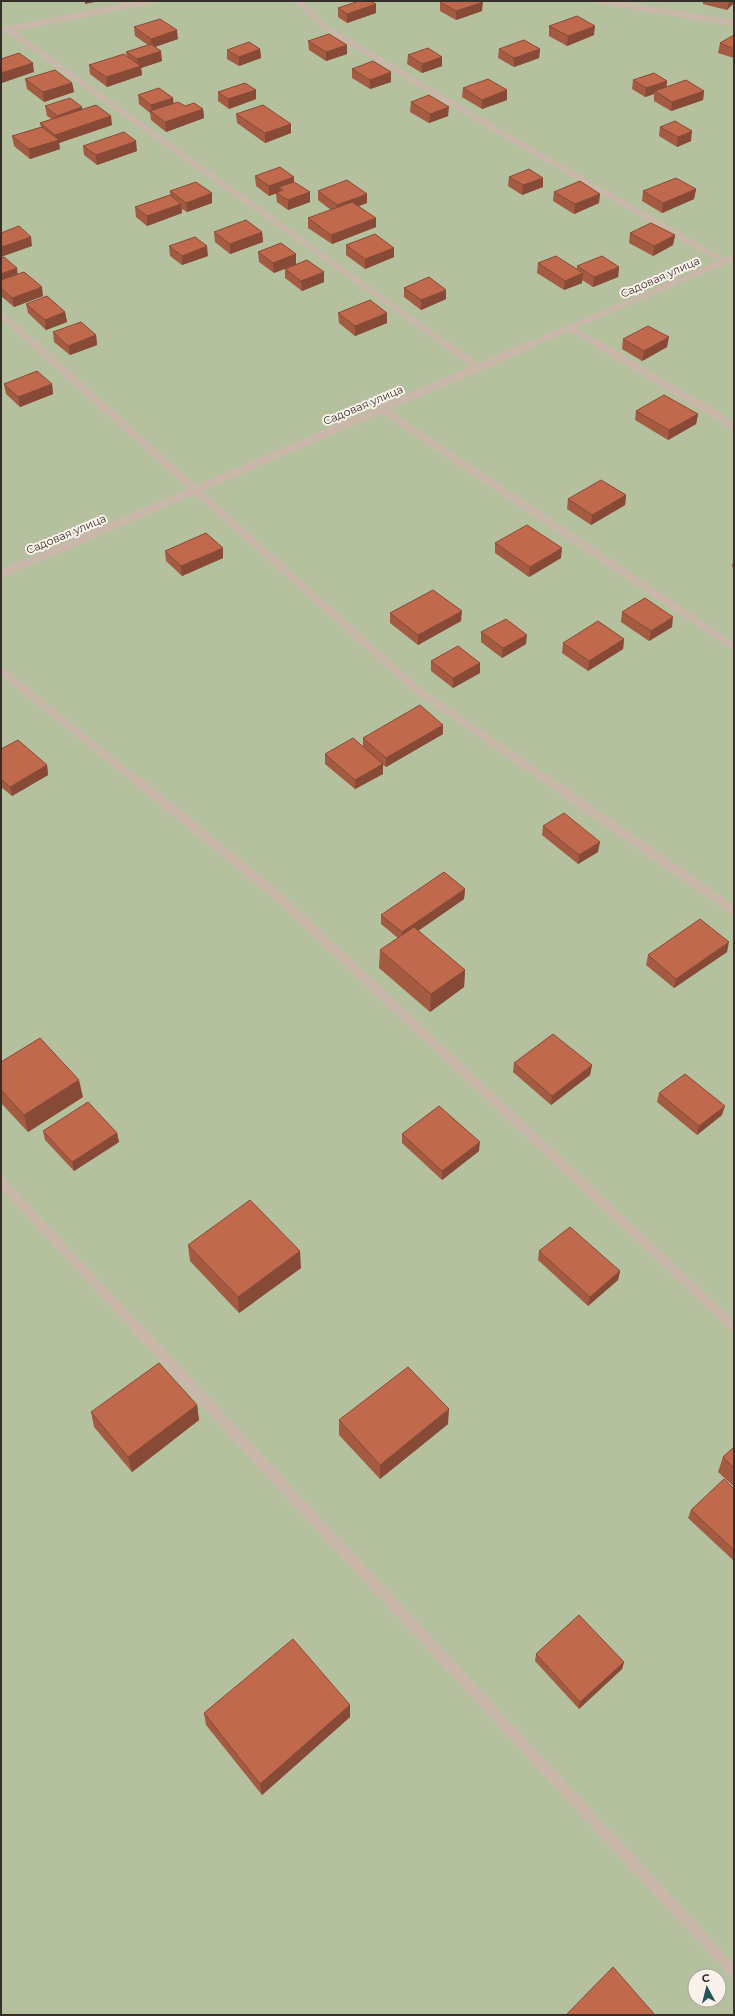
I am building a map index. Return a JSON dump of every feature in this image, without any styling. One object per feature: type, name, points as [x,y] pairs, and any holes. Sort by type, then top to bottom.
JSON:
[{"type":"street","points":[[4,30],[152,1]]},
{"type":"street","points":[[298,1],[324,27],[503,134],[723,261],[734,263]]},
{"type":"street","points":[[600,1],[734,23]]},
{"type":"street","points":[[4,30],[477,367]]},
{"type":"street","name":"Садовая улица","points":[[1,574],[734,257]]},
{"type":"street","points":[[1,315],[196,489],[417,690],[734,911]]},
{"type":"street","points":[[570,328],[734,426]]},
{"type":"street","points":[[380,409],[734,647]]},
{"type":"street","points":[[1,671],[273,892],[734,1328]]},
{"type":"street","points":[[1,1182],[734,1972]]},
{"type":"green space","points":[[1,1],[734,1],[734,2015],[1,2015]]},
{"type":"building","points":[[359,1],[370,1],[376,4],[347,14],[338,8]]},
{"type":"building","points":[[440,2],[483,2],[456,11]]},
{"type":"building","points":[[577,16],[595,26],[568,36],[549,26]]},
{"type":"building","points":[[160,19],[177,30],[151,39],[134,27]]},
{"type":"building","points":[[329,34],[347,45],[326,52],[308,41]]},
{"type":"building","points":[[734,35],[734,49],[720,43]]},
{"type":"building","points":[[524,40],[540,49],[514,58],[499,49]]},
{"type":"building","points":[[249,42],[260,49],[239,57],[227,50]]},
{"type":"building","points":[[151,44],[161,51],[137,59],[126,52]]},
{"type":"building","points":[[428,48],[442,57],[422,64],[408,55]]},
{"type":"building","points":[[19,53],[33,63],[1,73],[1,59]]},
{"type":"building","points":[[124,54],[141,66],[106,77],[89,65]]},
{"type":"building","points":[[373,61],[391,72],[370,80],[352,69]]},
{"type":"building","points":[[55,70],[72,83],[43,92],[25,79]]},
{"type":"building","points":[[654,73],[667,81],[646,88],[633,80]]},
{"type":"building","points":[[488,79],[507,90],[482,100],[463,88]]},
{"type":"building","points":[[686,80],[704,91],[672,102],[655,91]]},
{"type":"building","points":[[245,83],[256,90],[228,99],[218,92]]},
{"type":"building","points":[[159,88],[173,98],[151,105],[138,95]]},
{"type":"building","points":[[429,95],[449,107],[430,114],[411,102]]},
{"type":"building","points":[[70,98],[82,107],[57,116],[45,106]]},
{"type":"building","points":[[178,102],[185,106],[194,103],[203,109],[165,122],[150,111]]},
{"type":"building","points":[[96,105],[111,116],[55,135],[40,123]]},
{"type":"building","points":[[263,105],[291,124],[265,133],[236,114]]},
{"type":"building","points":[[675,121],[692,131],[678,137],[660,127]]},
{"type":"building","points":[[42,127],[59,140],[29,149],[12,136]]},
{"type":"building","points":[[124,132],[136,141],[96,155],[83,146]]},
{"type":"building","points":[[280,167],[294,177],[269,186],[255,176]]},
{"type":"building","points":[[529,169],[543,178],[523,185],[509,177]]},
{"type":"building","points":[[676,178],[696,189],[663,203],[643,191]]},
{"type":"building","points":[[347,180],[367,194],[337,205],[318,191]]},
{"type":"building","points":[[580,181],[600,194],[575,204],[554,192]]},
{"type":"building","points":[[196,182],[212,193],[186,203],[170,191]]},
{"type":"building","points":[[294,182],[310,192],[288,200],[276,193],[283,190],[279,187]]},
{"type":"building","points":[[170,195],[181,204],[147,216],[135,207]]},
{"type":"building","points":[[352,202],[376,218],[331,235],[308,218]]},
{"type":"building","points":[[246,220],[262,232],[230,244],[214,232]]},
{"type":"building","points":[[651,223],[675,235],[654,246],[630,233]]},
{"type":"building","points":[[19,226],[31,237],[1,247],[1,233]]},
{"type":"building","points":[[375,234],[394,248],[365,259],[346,245]]},
{"type":"building","points":[[195,237],[207,246],[182,256],[169,246]]},
{"type":"building","points":[[281,243],[296,254],[273,263],[258,252]]},
{"type":"building","points":[[556,256],[583,273],[565,281],[538,263]]},
{"type":"building","points":[[602,256],[619,267],[594,277],[577,266]]},
{"type":"building","points":[[4,257],[17,268],[1,274],[1,258]]},
{"type":"building","points":[[307,260],[324,272],[301,281],[285,269]]},
{"type":"building","points":[[24,272],[42,287],[12,298],[1,288],[1,280]]},
{"type":"building","points":[[429,277],[446,290],[421,300],[404,288]]},
{"type":"building","points":[[47,296],[65,312],[45,320],[26,304]]},
{"type":"building","points":[[370,300],[387,313],[355,326],[338,313]]},
{"type":"building","points":[[81,322],[96,335],[68,346],[53,332]]},
{"type":"building","points":[[648,326],[669,337],[644,351],[623,339]]},
{"type":"building","points":[[37,371],[52,384],[18,397],[4,384]]},
{"type":"building","points":[[664,395],[698,414],[669,430],[636,411]]},
{"type":"building","points":[[601,480],[626,495],[592,515],[568,499]]},
{"type":"building","points":[[527,525],[562,548],[530,567],[495,543]]},
{"type":"building","points":[[206,533],[223,548],[181,566],[165,551]]},
{"type":"building","points":[[433,590],[462,611],[418,635],[390,613]]},
{"type":"building","points":[[645,598],[673,617],[651,631],[622,612]]},
{"type":"building","points":[[506,619],[527,635],[503,648],[481,632]]},
{"type":"building","points":[[598,621],[624,639],[589,661],[563,643]]},
{"type":"building","points":[[458,646],[480,663],[453,678],[431,661]]},
{"type":"building","points":[[420,705],[443,725],[386,758],[363,738]]},
{"type":"building","points":[[353,738],[383,764],[355,780],[325,754]]},
{"type":"building","points":[[18,740],[47,765],[10,787],[1,779],[1,749]]},
{"type":"building","points":[[564,813],[600,842],[579,855],[543,826]]},
{"type":"building","points":[[444,872],[465,889],[402,932],[381,915]]},
{"type":"building","points":[[700,919],[729,942],[676,979],[648,955]]},
{"type":"building","points":[[414,927],[465,970],[431,994],[380,950]]},
{"type":"building","points":[[553,1034],[592,1065],[552,1096],[514,1063]]},
{"type":"building","points":[[40,1038],[79,1080],[24,1115],[1,1090],[1,1062]]},
{"type":"building","points":[[685,1074],[725,1106],[699,1126],[659,1093]]},
{"type":"building","points":[[88,1102],[117,1133],[72,1162],[43,1131]]},
{"type":"building","points":[[439,1106],[480,1142],[442,1171],[402,1134]]},
{"type":"building","points":[[250,1200],[300,1251],[238,1297],[188,1245]]},
{"type":"building","points":[[570,1227],[620,1271],[590,1297],[539,1251]]},
{"type":"building","points":[[159,1363],[197,1405],[128,1457],[91,1412]]},
{"type":"building","points":[[408,1367],[449,1409],[380,1465],[339,1420]]},
{"type":"building","points":[[734,1447],[734,1468],[723,1457]]},
{"type":"building","points":[[724,1479],[734,1489],[734,1550],[691,1510]]},
{"type":"building","points":[[579,1615],[624,1662],[580,1702],[536,1654]]},
{"type":"building","points":[[293,1639],[350,1705],[260,1784],[204,1713]]},
{"type":"building","points":[[613,1967],[655,2015],[566,2015]]}]
